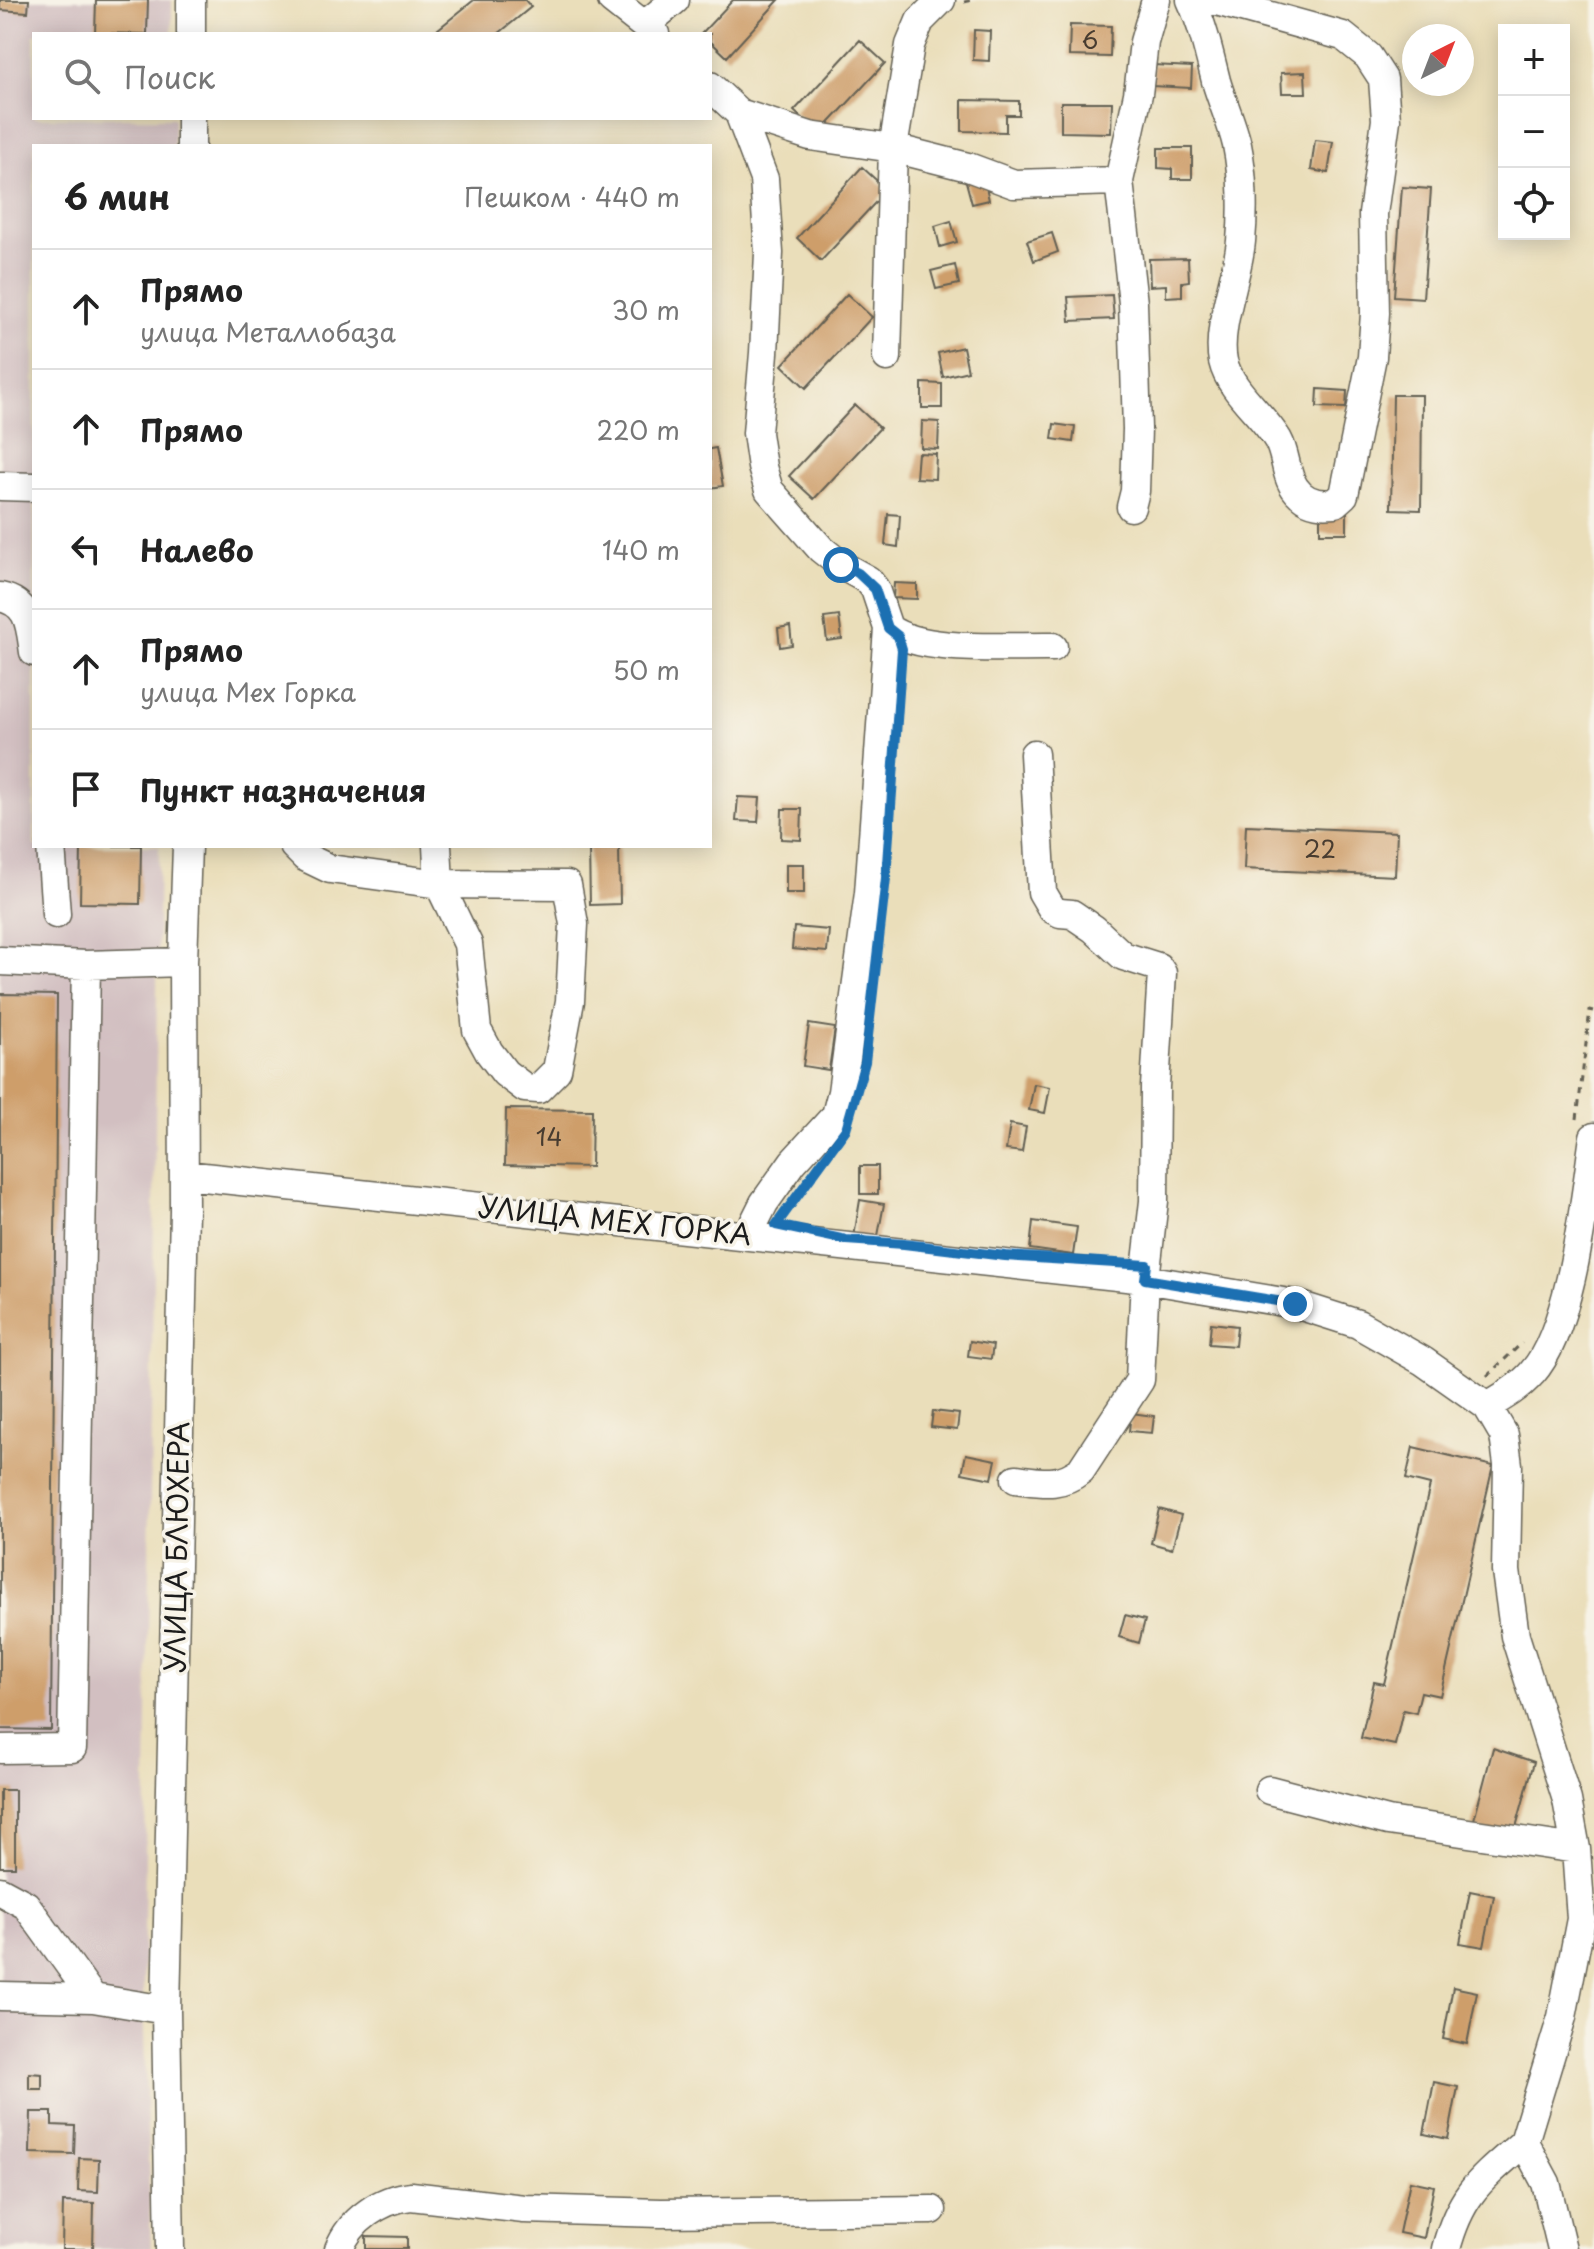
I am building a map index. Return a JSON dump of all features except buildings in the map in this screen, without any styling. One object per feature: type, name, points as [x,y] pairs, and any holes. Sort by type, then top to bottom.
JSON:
[{"type":"street","points":[[191,0],[191,32]]},
{"type":"street","points":[[612,0],[650,29],[675,0]]},
{"type":"street","points":[[887,357],[893,148],[910,45],[920,21],[941,0]]},
{"type":"street","points":[[1131,507],[1135,491],[1137,429],[1133,303],[1119,181],[1138,94],[1144,42],[1156,0]]},
{"type":"street","points":[[1191,0],[1207,41],[1237,146],[1241,181],[1241,242],[1225,323],[1223,359],[1230,379],[1262,416],[1280,444],[1288,478],[1295,488],[1311,501],[1335,503],[1344,495],[1372,357],[1375,313],[1373,214],[1386,120],[1383,79],[1368,56],[1343,36],[1213,0]]},
{"type":"street","points":[[712,88],[739,113],[810,136],[893,148],[968,167],[1014,184],[1119,181]]},
{"type":"street","points":[[739,113],[764,179],[769,253],[757,433],[762,467],[769,490],[821,549],[841,565],[858,573],[875,589],[888,628],[869,893],[842,1092],[836,1115],[793,1162],[764,1203],[748,1235]]},
{"type":"street","points":[[191,120],[191,144]]},
{"type":"street","points":[[0,486],[32,487]]},
{"type":"street","points":[[0,597],[23,607],[29,618],[32,638]]},
{"type":"street","points":[[888,628],[898,636],[932,644],[1053,647]]},
{"type":"street","points":[[1016,1479],[1054,1483],[1071,1479],[1081,1470],[1140,1380],[1145,1279],[1154,1201],[1155,1087],[1162,973],[1158,967],[1123,956],[1094,929],[1072,914],[1060,913],[1047,902],[1042,892],[1034,754]]},
{"type":"street","points":[[51,848],[56,914]]},
{"type":"street","name":"УЛИЦА БЛЮХЕРА","points":[[170,2249],[166,2010],[185,1175],[183,962],[187,848]]},
{"type":"street","points":[[296,848],[305,857],[330,869],[439,884],[567,885],[574,924],[570,1001],[557,1070],[538,1089],[525,1088],[505,1073],[477,1030],[468,944],[439,884],[437,848]]},
{"type":"street","points":[[0,961],[86,965],[183,962]]},
{"type":"street","points":[[0,1749],[72,1748],[86,965]]},
{"type":"street","points":[[1492,1403],[1532,1373],[1557,1326],[1571,1277],[1585,1135]]},
{"type":"street","name":"УЛИЦА МЕХ ГОРКА","points":[[185,1175],[1145,1279],[1295,1304],[1358,1324],[1492,1403],[1504,1435],[1508,1465],[1506,1571],[1515,1636],[1567,1800],[1576,1849],[1581,1919],[1562,2017],[1524,2142]]},
{"type":"street","points":[[1269,1790],[1388,1821],[1576,1849]]},
{"type":"street","points":[[0,1891],[26,1905],[93,1998]]},
{"type":"street","points":[[0,1996],[93,1998],[166,2010]]},
{"type":"street","points":[[1446,2249],[1460,2206],[1469,2193],[1524,2142],[1546,2183],[1562,2249]]},
{"type":"street","points":[[339,2249],[372,2209],[393,2198],[411,2196],[524,2209],[661,2213],[932,2210]]},
{"type":"path","points":[[1585,1135],[1587,1026],[1590,1010],[1594,1011]]},
{"type":"path","points":[[1492,1403],[1479,1384],[1523,1342]]},
{"type":"shaded area","points":[[0,0],[172,0],[172,32],[32,32],[32,120],[174,120],[174,144],[32,144],[32,848],[159,848],[143,2004],[151,2249],[0,2249]]},
{"type":"route","points":[[841,565],[868,580],[875,589],[888,628],[898,636],[902,649],[886,878],[865,1062],[846,1129],[776,1225],[846,1240],[1005,1256],[1147,1265],[1145,1279],[1295,1304]]}]
